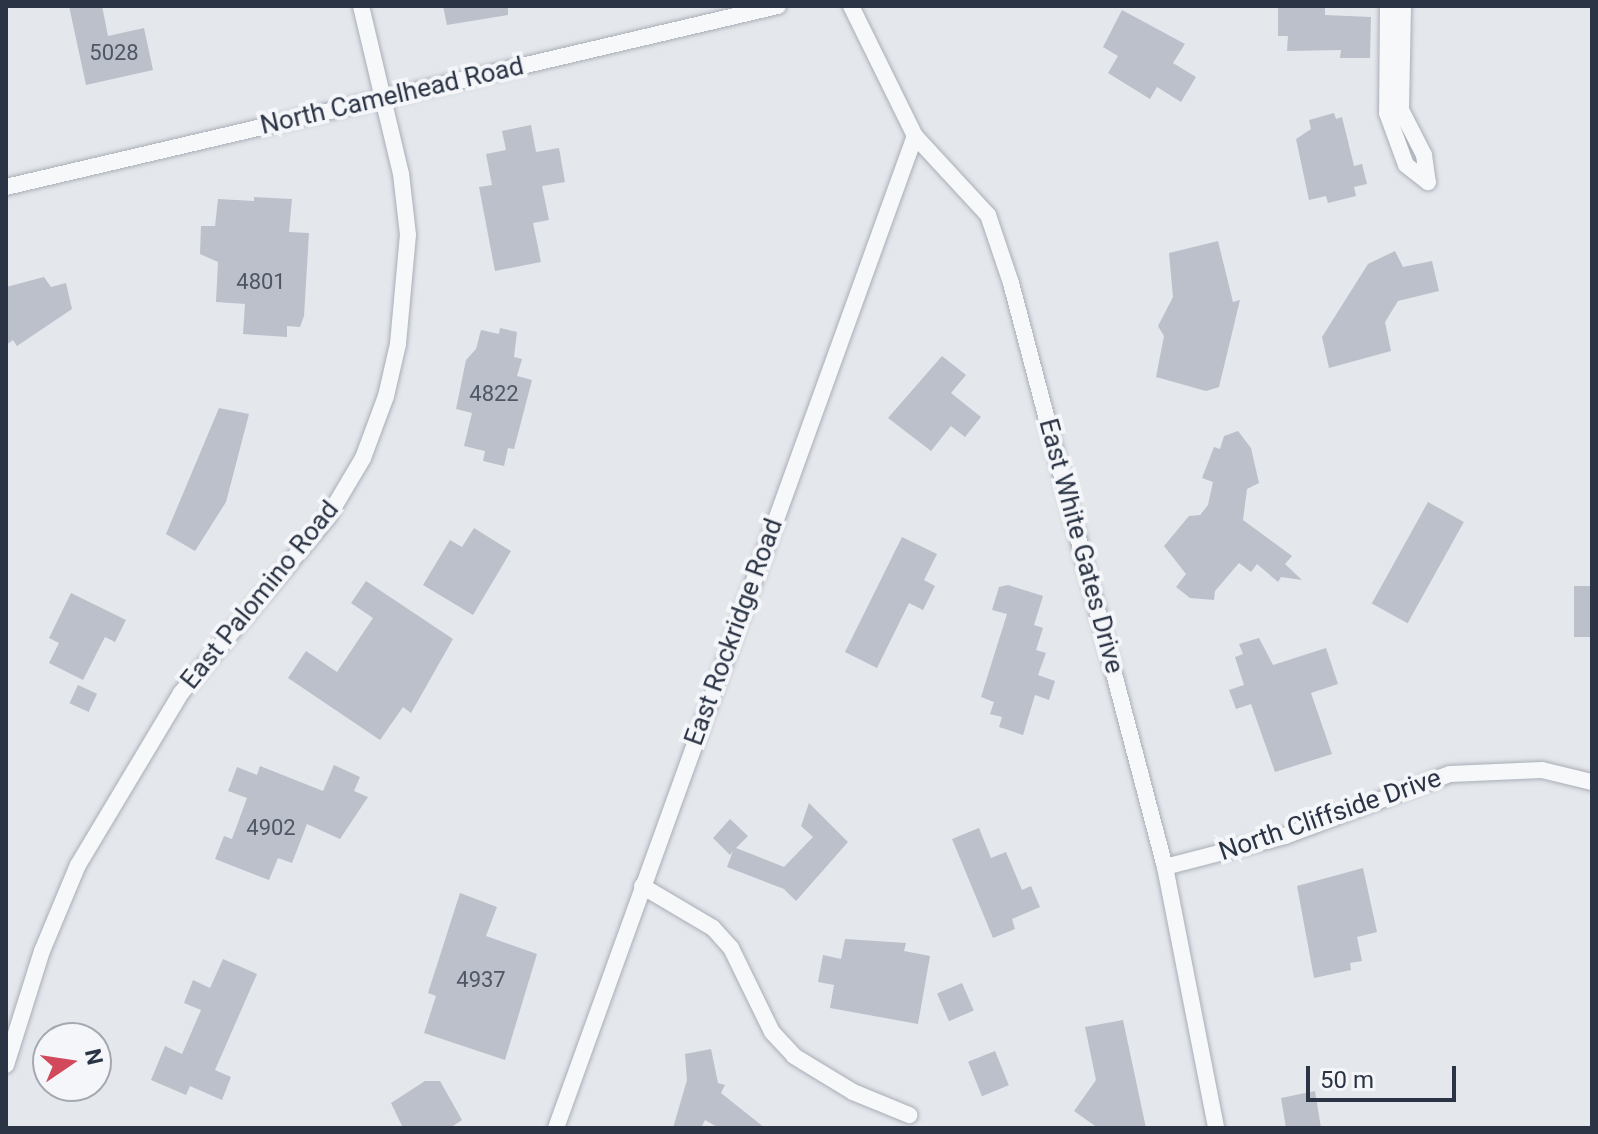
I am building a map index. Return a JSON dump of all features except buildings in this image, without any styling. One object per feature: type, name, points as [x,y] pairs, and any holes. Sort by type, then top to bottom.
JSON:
[{"type":"street","name":"East Palomino Road","points":[[6,1065],[42,951],[78,865],[181,693],[328,517],[363,458],[386,396],[398,344],[408,235],[384,98],[361,6]]},
{"type":"street","name":"North Camelhead Road","points":[[6,187],[778,6]]},
{"type":"street","name":"East White Gates Drive","points":[[851,6],[915,136],[988,215],[1011,283],[1165,867],[1216,1128]]},
{"type":"street","points":[[1388,6],[1387,113],[1406,165],[1428,182],[1424,155],[1401,110],[1403,6]]},
{"type":"street","name":"East Rockridge Road","points":[[556,1128],[915,136]]},
{"type":"street","name":"North Cliffside Drive","points":[[1165,867],[1285,836],[1450,774],[1542,770],[1592,782]]},
{"type":"street","points":[[642,886],[713,928],[731,948],[772,1032],[794,1056],[853,1092],[909,1115]]}]
